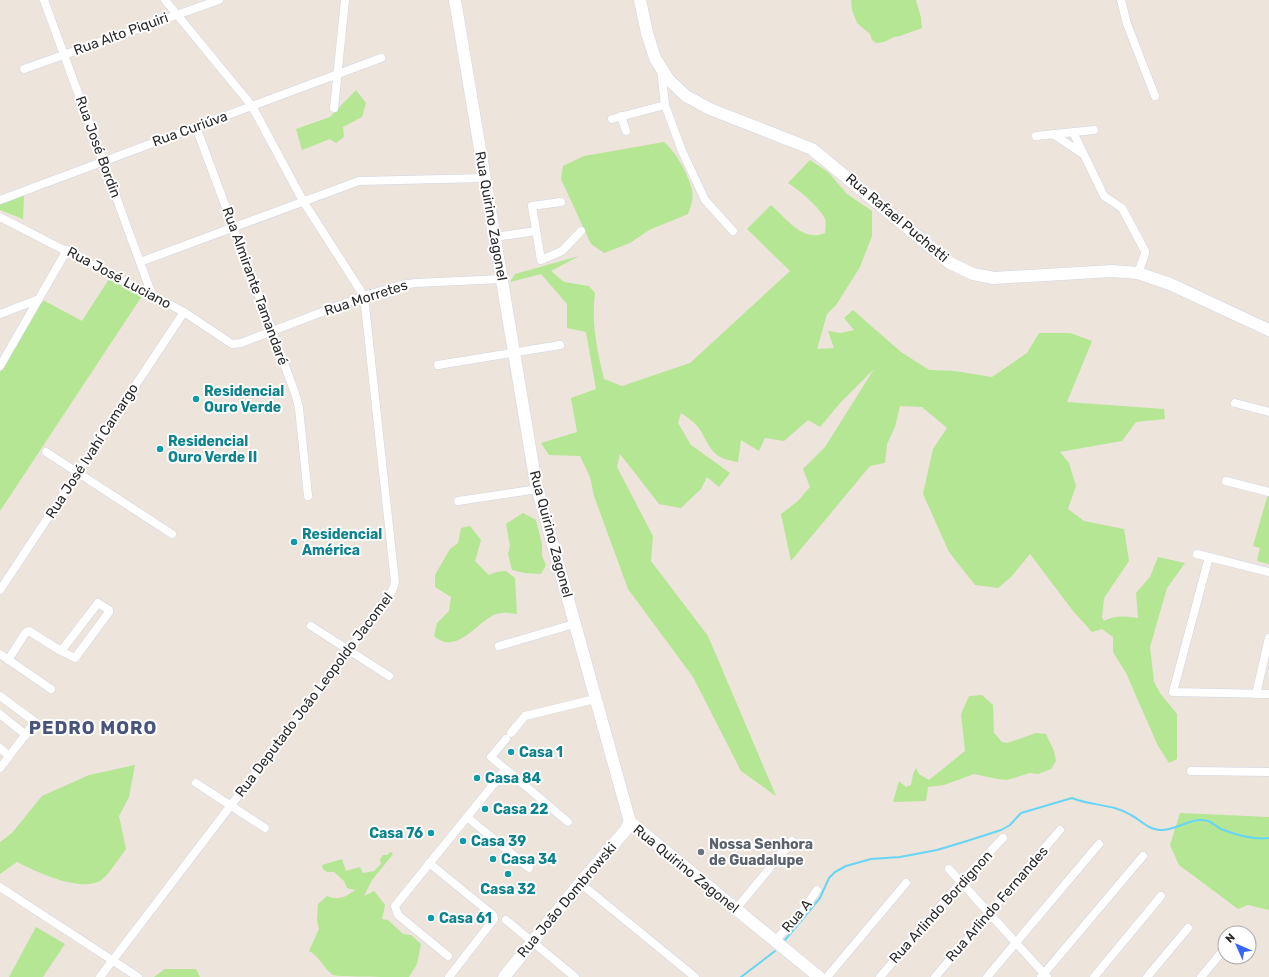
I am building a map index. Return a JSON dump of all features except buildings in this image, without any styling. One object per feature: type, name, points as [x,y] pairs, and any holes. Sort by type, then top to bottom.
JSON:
[{"type":"street","name":"Rua José Bordin","points":[[44,0],[152,295]]},
{"type":"street","name":"Rua Deputado João Leopoldo Jacomel","points":[[100,977],[386,602],[395,582],[364,296],[303,201],[252,106],[165,0]]},
{"type":"street","name":"Rua Alto Piquiri","points":[[24,69],[219,0]]},
{"type":"street","points":[[334,108],[345,0]]},
{"type":"street","name":"Rua Quirino Zagonel","points":[[455,0],[494,237],[538,489],[574,624],[630,822],[819,977]]},
{"type":"street","name":"Rua Rafael Puchetti","points":[[640,0],[647,33],[653,52],[661,69],[686,96],[710,109],[812,149],[940,256],[961,269],[972,274],[994,278],[1112,271],[1138,273],[1159,279],[1269,330]]},
{"type":"street","points":[[1121,0],[1127,24],[1155,96]]},
{"type":"street","name":"Rua Curiúva","points":[[0,200],[381,58]]},
{"type":"street","points":[[661,69],[665,105],[676,137],[702,196],[733,231]]},
{"type":"street","points":[[612,119],[665,105]]},
{"type":"street","points":[[621,116],[626,131]]},
{"type":"street","name":"Rua Almirante Tamandaré","points":[[196,127],[298,401],[308,496]]},
{"type":"street","points":[[1036,136],[1094,130]]},
{"type":"street","points":[[1073,132],[1104,196],[1122,208],[1145,251],[1138,273]]},
{"type":"street","points":[[1053,134],[1084,154]]},
{"type":"street","points":[[140,262],[350,183],[369,179],[484,178]]},
{"type":"street","points":[[561,202],[532,206],[541,260],[562,251],[581,231]]},
{"type":"street","name":"Rua José Luciano","points":[[0,217],[67,250],[184,312],[227,342],[235,344]]},
{"type":"street","points":[[494,237],[536,231]]},
{"type":"street","points":[[0,366],[67,250]]},
{"type":"street","name":"Rua Morretes","points":[[235,344],[364,296],[416,283],[502,279]]},
{"type":"street","points":[[0,314],[39,299]]},
{"type":"street","name":"Rua José Ivahí Camargo","points":[[0,590],[184,312]]},
{"type":"street","points":[[438,365],[560,345]]},
{"type":"street","points":[[1234,403],[1269,412]]},
{"type":"street","points":[[46,452],[172,534]]},
{"type":"street","points":[[1226,481],[1269,492]]},
{"type":"street","points":[[458,501],[538,489]]},
{"type":"street","points":[[1197,554],[1269,572]]},
{"type":"street","points":[[1209,556],[1173,692],[1269,694]]},
{"type":"street","points":[[8,660],[27,631],[61,652],[75,658],[109,610],[98,603],[61,652]]},
{"type":"street","points":[[500,646],[574,624]]},
{"type":"street","points":[[311,626],[389,676]]},
{"type":"street","points":[[1256,694],[1269,638]]},
{"type":"street","points":[[0,654],[51,690]]},
{"type":"street","points":[[0,696],[35,722],[0,768]]},
{"type":"street","points":[[568,822],[491,757],[525,716],[595,699]]},
{"type":"street","points":[[0,714],[26,735]]},
{"type":"street","points":[[0,748],[9,756]]},
{"type":"street","points":[[448,956],[398,915],[395,909],[397,903],[505,770]]},
{"type":"street","points":[[1192,771],[1269,772]]},
{"type":"street","points":[[196,783],[265,828]]},
{"type":"street","points":[[467,817],[529,868]]},
{"type":"street","name":"Rua João Dombrowski","points":[[504,977],[580,883],[625,831],[630,822]]},
{"type":"street","name":"Rua Arlindo Fernandes","points":[[935,977],[1060,830]]},
{"type":"street","name":"Rua Arlindo Bordignon","points":[[880,977],[961,882],[1003,838]]},
{"type":"street","points":[[736,909],[792,841]]},
{"type":"street","points":[[987,977],[1099,844]]},
{"type":"street","points":[[950,869],[1044,976],[1143,856]]},
{"type":"street","points":[[429,863],[493,916],[494,920],[449,977]]},
{"type":"street","points":[[580,883],[695,977]]},
{"type":"street","points":[[827,977],[906,883]]},
{"type":"street","points":[[0,888],[138,977]]},
{"type":"street","name":"Rua A","points":[[775,941],[801,913],[817,890]]},
{"type":"street","points":[[1094,977],[1161,896]]},
{"type":"street","points":[[506,920],[575,977]]},
{"type":"street","points":[[1147,977],[1188,928]]},
{"type":"street","points":[[1201,977],[1217,958]]},
{"type":"green space","points":[[851,0],[916,0],[922,28],[894,37],[884,42],[876,43],[872,40],[870,34],[857,23],[852,10]]},
{"type":"green space","points":[[356,90],[366,103],[362,117],[343,127],[344,137],[336,143],[330,139],[302,150],[296,129],[330,117]]},
{"type":"green space","points":[[664,142],[677,157],[685,170],[692,190],[693,196],[688,214],[649,230],[630,243],[604,253],[591,244],[561,179],[563,166],[584,156]]},
{"type":"green space","points":[[810,160],[828,172],[847,194],[872,211],[872,236],[860,267],[836,305],[827,314],[817,349],[834,348],[828,331],[841,333],[854,330],[844,318],[853,310],[901,352],[929,370],[955,371],[992,377],[1027,353],[1039,333],[1070,333],[1092,341],[1067,402],[1164,409],[1165,419],[1136,422],[1122,441],[1060,452],[1069,463],[1076,486],[1068,509],[1084,521],[1124,529],[1129,561],[1104,598],[1102,617],[1104,621],[1120,616],[1138,618],[1136,593],[1150,577],[1158,557],[1185,563],[1167,588],[1150,647],[1154,682],[1160,693],[1177,714],[1177,759],[1169,763],[1158,746],[1126,673],[1113,652],[1113,637],[1102,629],[1092,632],[1073,611],[1030,554],[1011,577],[998,588],[975,585],[949,552],[923,494],[933,449],[947,428],[922,407],[900,406],[895,427],[887,444],[885,463],[870,466],[791,561],[781,514],[798,501],[810,487],[803,469],[825,447],[874,369],[841,402],[820,427],[808,420],[784,441],[765,438],[759,451],[741,440],[738,462],[723,458],[714,452],[710,448],[697,425],[681,413],[678,423],[691,445],[730,473],[719,487],[707,477],[701,489],[681,508],[659,504],[620,454],[617,467],[653,536],[651,561],[708,636],[776,796],[741,771],[693,677],[628,589],[594,496],[590,477],[580,456],[549,455],[541,443],[577,432],[571,398],[596,389],[586,332],[567,328],[567,304],[541,274],[510,282],[515,274],[579,256],[551,271],[564,282],[589,286],[595,293],[594,325],[604,379],[622,386],[690,363],[790,271],[747,229],[771,205],[795,228],[802,232],[809,235],[825,233],[825,219],[818,208],[808,198],[788,183]]},
{"type":"green space","points":[[24,195],[23,219],[0,210],[0,203]]},
{"type":"green space","points":[[109,279],[142,296],[0,511],[0,372],[41,299],[82,321]]},
{"type":"green space","points":[[1268,494],[1269,564],[1257,561],[1260,548],[1253,546]]},
{"type":"green space","points":[[523,513],[536,520],[542,544],[542,556],[546,565],[541,574],[512,570],[508,554],[510,546],[506,524]]},
{"type":"green space","points":[[470,526],[481,540],[475,561],[489,575],[496,572],[506,571],[515,578],[517,614],[495,614],[457,641],[442,641],[434,636],[437,623],[449,611],[451,597],[435,587],[435,575],[450,549],[458,543],[461,528]]},
{"type":"green space","points":[[982,695],[993,705],[994,733],[1002,742],[1007,743],[1036,733],[1046,734],[1054,751],[1056,761],[1051,769],[1038,774],[1030,773],[1007,780],[974,774],[944,785],[928,787],[926,801],[893,802],[899,781],[906,787],[911,785],[916,768],[919,774],[929,780],[965,751],[961,714],[969,696]]},
{"type":"green space","points":[[135,765],[129,797],[119,816],[126,849],[103,879],[91,884],[69,882],[35,871],[17,862],[0,874],[0,842],[12,833],[42,796],[89,775]]},
{"type":"green space","points":[[1180,813],[1269,817],[1269,910],[1248,905],[1238,909],[1179,865],[1170,845]]},
{"type":"green space","points":[[391,852],[393,854],[372,880],[364,896],[374,891],[385,905],[382,919],[388,920],[403,934],[411,935],[421,944],[417,964],[409,977],[357,977],[333,975],[313,953],[309,951],[319,929],[317,920],[318,904],[327,896],[342,898],[355,890],[347,888],[344,881],[334,872],[327,872],[323,869],[322,865],[342,859],[346,871],[360,867],[363,873],[374,871],[381,864],[380,859],[383,855],[387,855]]},
{"type":"green space","points":[[36,927],[65,944],[43,977],[9,977]]},
{"type":"green space","points":[[165,969],[196,969],[200,977],[154,977]]},
{"type":"waterway","points":[[785,940],[820,898],[829,878],[835,872],[846,866],[871,859],[900,857],[937,850],[967,841],[1001,830],[1010,825],[1021,813],[1072,798],[1079,801],[1124,811],[1155,829],[1166,830],[1196,820],[1202,820],[1208,821],[1221,829],[1239,835],[1251,838],[1269,838]]},
{"type":"waterway","points":[[741,977],[775,951]]},
{"type":"place","name":"Residencial Ouro Verde","points":[[196,399]]},
{"type":"place","name":"Residencial Ouro Verde II","points":[[160,449]]},
{"type":"place","name":"Residencial América","points":[[294,542]]},
{"type":"place","name":"Casa 1","points":[[511,752]]},
{"type":"place","name":"Casa 84","points":[[477,778]]},
{"type":"place","name":"Casa 22","points":[[485,809]]},
{"type":"place","name":"Casa 76","points":[[431,833]]},
{"type":"place","name":"Casa 39","points":[[463,841]]},
{"type":"place","name":"Nossa Senhora de Guadalupe","points":[[701,852]]},
{"type":"place","name":"Casa 34","points":[[493,859]]},
{"type":"place","name":"Casa 32","points":[[508,874]]},
{"type":"place","name":"Casa 61","points":[[431,918]]},
{"type":"district","name":"PEDRO MORO","points":[[93,728]]}]
